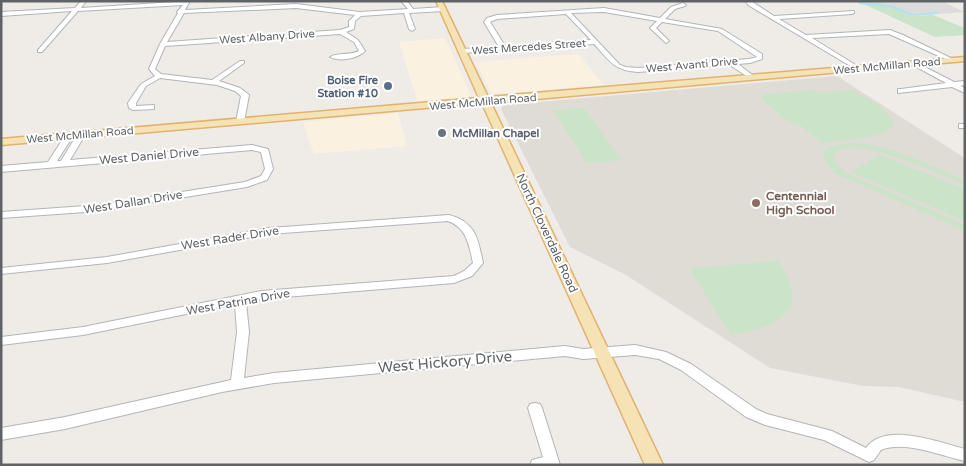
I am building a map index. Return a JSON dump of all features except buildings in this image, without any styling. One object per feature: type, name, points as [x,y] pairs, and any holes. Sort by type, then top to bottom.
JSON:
[{"type":"main road","name":"North Cloverdale Road","points":[[439,1],[654,465]]},
{"type":"main road","name":"West McMillan Road","points":[[1,142],[486,102],[965,59]]},
{"type":"street","points":[[40,51],[84,1]]},
{"type":"street","points":[[402,1],[408,4],[412,29]]},
{"type":"street","points":[[748,1],[750,4],[859,69]]},
{"type":"street","points":[[1,14],[188,2]]},
{"type":"street","points":[[188,2],[180,12],[152,66],[154,73],[159,76],[240,89],[245,95],[240,122]]},
{"type":"street","points":[[324,10],[339,3]]},
{"type":"street","points":[[666,41],[653,28],[673,8],[683,5]]},
{"type":"street","points":[[180,12],[289,6],[360,14],[442,9]]},
{"type":"street","points":[[237,18],[239,8]]},
{"type":"street","points":[[303,15],[304,12],[314,8]]},
{"type":"street","points":[[503,48],[487,22],[489,19],[610,10],[662,19]]},
{"type":"street","points":[[567,12],[595,42]]},
{"type":"street","points":[[773,18],[852,12]]},
{"type":"street","points":[[341,32],[352,28],[352,21],[360,14]]},
{"type":"street","name":"West Avanti Drive","points":[[595,42],[618,66],[625,69],[638,70],[739,62],[760,58],[760,56],[724,31],[662,19]]},
{"type":"street","points":[[333,57],[351,56],[362,51],[356,41],[341,32]]},
{"type":"street","name":"West Albany Drive","points":[[163,44],[341,32]]},
{"type":"street","points":[[804,37],[890,32],[952,60]]},
{"type":"street","name":"West Mercedes Street","points":[[462,51],[595,42]]},
{"type":"street","points":[[212,83],[242,62]]},
{"type":"street","points":[[731,62],[757,78]]},
{"type":"street","points":[[739,62],[757,78]]},
{"type":"street","points":[[917,63],[961,84],[965,91]]},
{"type":"street","points":[[151,107],[133,108],[132,103],[143,85],[159,76]]},
{"type":"street","points":[[901,90],[961,84]]},
{"type":"street","points":[[64,164],[81,135]]},
{"type":"street","points":[[52,164],[69,136]]},
{"type":"street","name":"West Daniel Drive","points":[[1,169],[252,147],[260,148],[267,154],[270,169],[264,178]]},
{"type":"street","name":"West Dallan Drive","points":[[1,215],[99,208],[247,184],[264,178]]},
{"type":"street","name":"West Rader Drive","points":[[1,271],[107,260],[269,231],[449,218],[460,221]]},
{"type":"street","name":"West Patrina Drive","points":[[1,341],[83,331],[240,299],[281,293],[454,279],[466,276],[474,270],[478,263],[468,228],[460,221]]},
{"type":"street","points":[[237,384],[244,332],[240,299]]},
{"type":"street","name":"West Hickory Drive","points":[[1,434],[65,424],[237,384],[284,377],[565,351],[583,354],[635,350],[662,356],[686,367],[751,413],[772,421],[827,435],[869,460]]},
{"type":"street","points":[[535,408],[553,463],[537,465]]},
{"type":"street","points":[[869,460],[876,446],[892,441],[910,442],[965,455]]},
{"type":"shaded area","points":[[880,1],[941,1],[965,12],[912,16]]},
{"type":"shaded area","points":[[445,38],[471,95],[467,98],[418,102],[399,42]]},
{"type":"shaded area","points":[[578,54],[604,85],[492,94],[476,62]]},
{"type":"shaded area","name":"Centennial High School","points":[[837,76],[965,158],[965,402],[899,387],[863,386],[770,368],[626,275],[570,247],[501,109],[504,105]]},
{"type":"shaded area","points":[[398,113],[407,146],[314,154],[303,122]]},
{"type":"green space","points":[[857,1],[880,1],[912,16],[933,15],[965,28],[965,35],[935,37]]},
{"type":"green space","points":[[816,90],[820,93],[852,90],[878,105],[893,120],[893,126],[887,131],[870,137],[822,143],[799,124],[789,122],[761,99],[765,94]]},
{"type":"green space","points":[[584,108],[622,160],[587,163],[553,110]]},
{"type":"green space","points":[[849,143],[864,144],[894,151],[965,180],[965,185],[896,157],[875,151],[856,148],[842,150],[833,157],[836,165],[849,174],[965,225],[965,231],[832,172],[823,158],[824,152],[831,146]]},
{"type":"green space","points":[[880,155],[965,189],[965,221],[851,172]]},
{"type":"green space","points":[[778,261],[788,278],[792,292],[791,304],[776,321],[748,332],[731,335],[691,271],[693,268]]},
{"type":"waterway","points":[[861,3],[891,6],[912,15],[937,13]]},
{"type":"place","name":"Boise Fire Station #10","points":[[388,86]]},
{"type":"place","name":"McMillan Chapel","points":[[442,133]]},
{"type":"place","name":"Centennial High School","points":[[756,203]]}]
